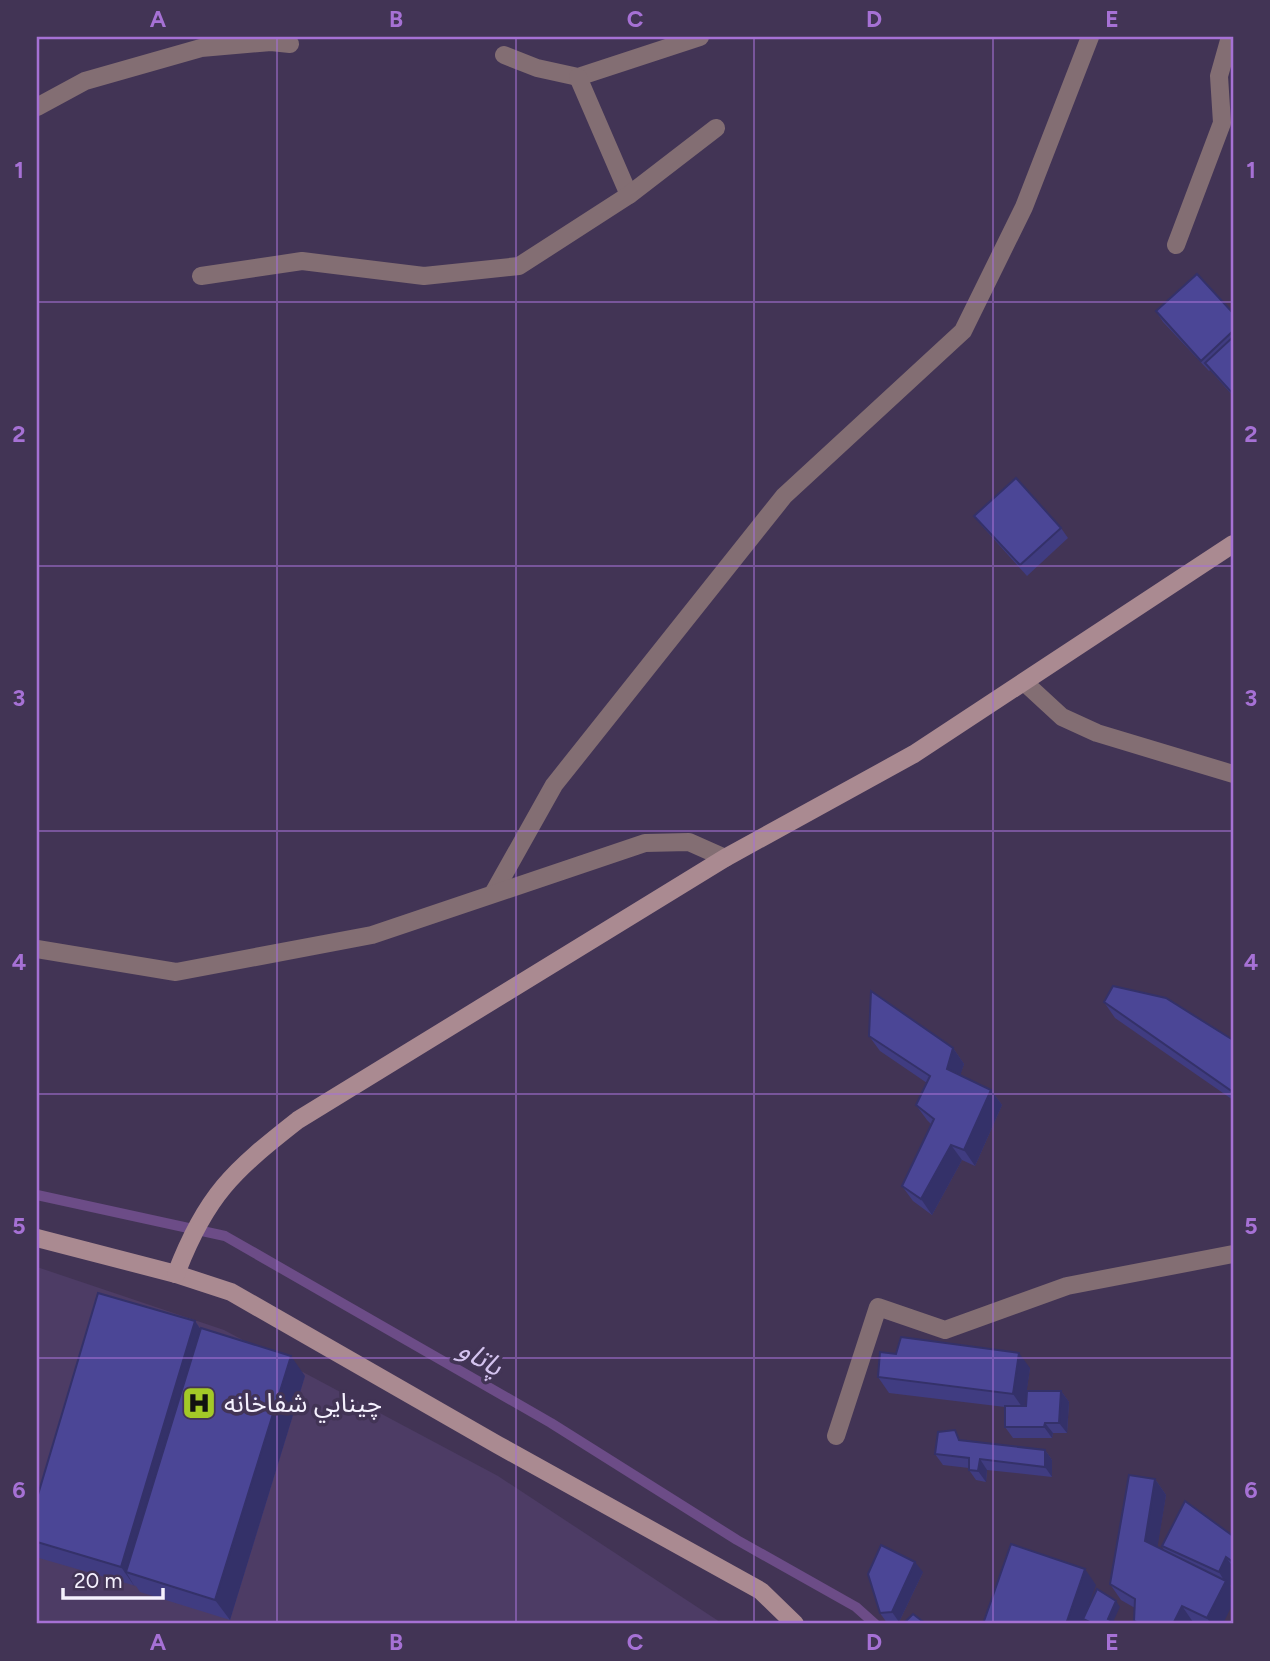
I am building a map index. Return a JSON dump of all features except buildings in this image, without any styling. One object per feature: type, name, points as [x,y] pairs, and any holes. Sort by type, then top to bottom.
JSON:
[{"type":"street","points":[[504,55],[537,68],[578,77],[700,37]]},
{"type":"street","points":[[494,892],[554,785],[784,496],[963,331],[1024,207],[1090,37]]},
{"type":"street","points":[[1176,245],[1222,123],[1219,76],[1230,37]]},
{"type":"street","points":[[37,107],[85,81],[200,43],[289,44]]},
{"type":"street","points":[[578,77],[629,195]]},
{"type":"street","points":[[201,276],[302,261],[424,276],[519,266],[629,195],[716,128]]},
{"type":"street","points":[[176,1274],[206,1206],[242,1165],[298,1120],[725,858],[914,754],[1233,544]]},
{"type":"street","points":[[1024,682],[1062,717],[1097,733],[1233,774]]},
{"type":"street","points":[[37,949],[176,972],[372,935],[645,843],[689,842],[725,858]]},
{"type":"street","points":[[37,1238],[176,1274],[232,1292],[498,1446],[761,1591],[795,1624]]},
{"type":"street","points":[[836,1436],[878,1307],[945,1330],[1067,1286],[1233,1254]]},
{"type":"shaded area","name":"چينايي شفاخانه","points":[[37,1267],[224,1330],[498,1476],[723,1624],[37,1624]]},
{"type":"waterway","name":"پاتاو","points":[[37,1195],[225,1236],[551,1423],[737,1540],[856,1607],[875,1624]]},
{"type":"place","name":"چينايي شفاخانه","points":[[199,1403]]}]
